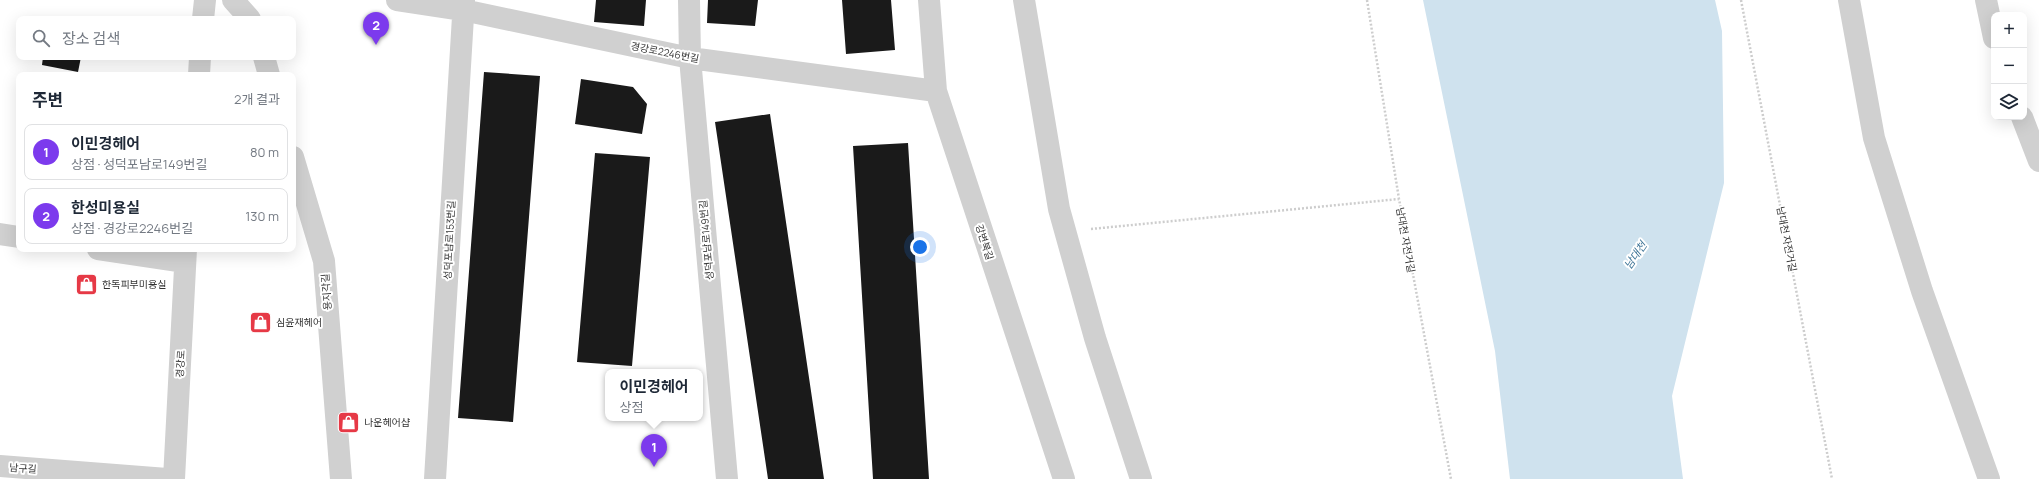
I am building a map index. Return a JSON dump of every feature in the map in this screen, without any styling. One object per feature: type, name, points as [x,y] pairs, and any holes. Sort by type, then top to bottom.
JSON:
[{"type":"street","points":[[203,16],[205,0]]},
{"type":"street","points":[[233,0],[247,16]]},
{"type":"street","name":"경강로2246번길","points":[[397,0],[463,5],[690,58],[936,91]]},
{"type":"street","name":"성덕포남로149번길","points":[[689,0],[690,58],[727,479]]},
{"type":"street","name":"강변북길","points":[[928,0],[936,91],[1064,479]]},
{"type":"street","points":[[1024,0],[1058,209],[1095,338],[1141,479]]},
{"type":"street","points":[[1849,0],[1874,138],[1922,291],[1989,479]]},
{"type":"street","points":[[1986,0],[1991,24]]},
{"type":"street","name":"성덕포남로153번길","points":[[435,479],[463,5]]},
{"type":"street","points":[[199,72],[200,60]]},
{"type":"street","points":[[265,60],[268,72]]},
{"type":"street","points":[[2023,120],[2039,161]]},
{"type":"street","name":"용지각길","points":[[296,167],[324,261],[341,479]]},
{"type":"street","points":[[0,234],[16,237]]},
{"type":"street","points":[[135,252],[185,256]]},
{"type":"street","name":"경강로","points":[[174,479],[185,256]]},
{"type":"street","name":"남구길","points":[[0,466],[167,479]]},
{"type":"path","name":"남대천 자전거길","points":[[1367,0],[1399,199],[1451,479]]},
{"type":"path","name":"남대천 자전거길","points":[[1741,0],[1832,479]]},
{"type":"path","points":[[1065,231],[1399,199]]},
{"type":"water","name":"남대천","points":[[1423,0],[1715,0],[1722,31],[1724,183],[1672,396],[1683,479],[1510,479],[1495,351]]},
{"type":"building","points":[[596,0],[646,0],[644,26],[594,22]]},
{"type":"building","points":[[708,0],[758,0],[755,26],[707,23]]},
{"type":"building","points":[[842,0],[891,0],[895,50],[846,54]]},
{"type":"building","points":[[43,60],[80,60],[78,72],[42,65]]},
{"type":"building","points":[[484,72],[540,76],[513,422],[458,418]]},
{"type":"building","points":[[581,79],[633,87],[647,104],[642,134],[575,124]]},
{"type":"building","points":[[770,114],[824,479],[768,479],[715,122]]},
{"type":"building","points":[[908,143],[929,479],[873,479],[853,146]]},
{"type":"building","points":[[595,153],[650,157],[632,366],[577,362]]},
{"type":"place","name":"한성미용실","points":[[376,45]]},
{"type":"place","name":"한독피부미용실","points":[[86,284]]},
{"type":"place","name":"심윤재헤어","points":[[260,322]]},
{"type":"place","name":"나운헤어샵","points":[[348,422]]},
{"type":"place","name":"이민경헤어","points":[[654,467]]}]
